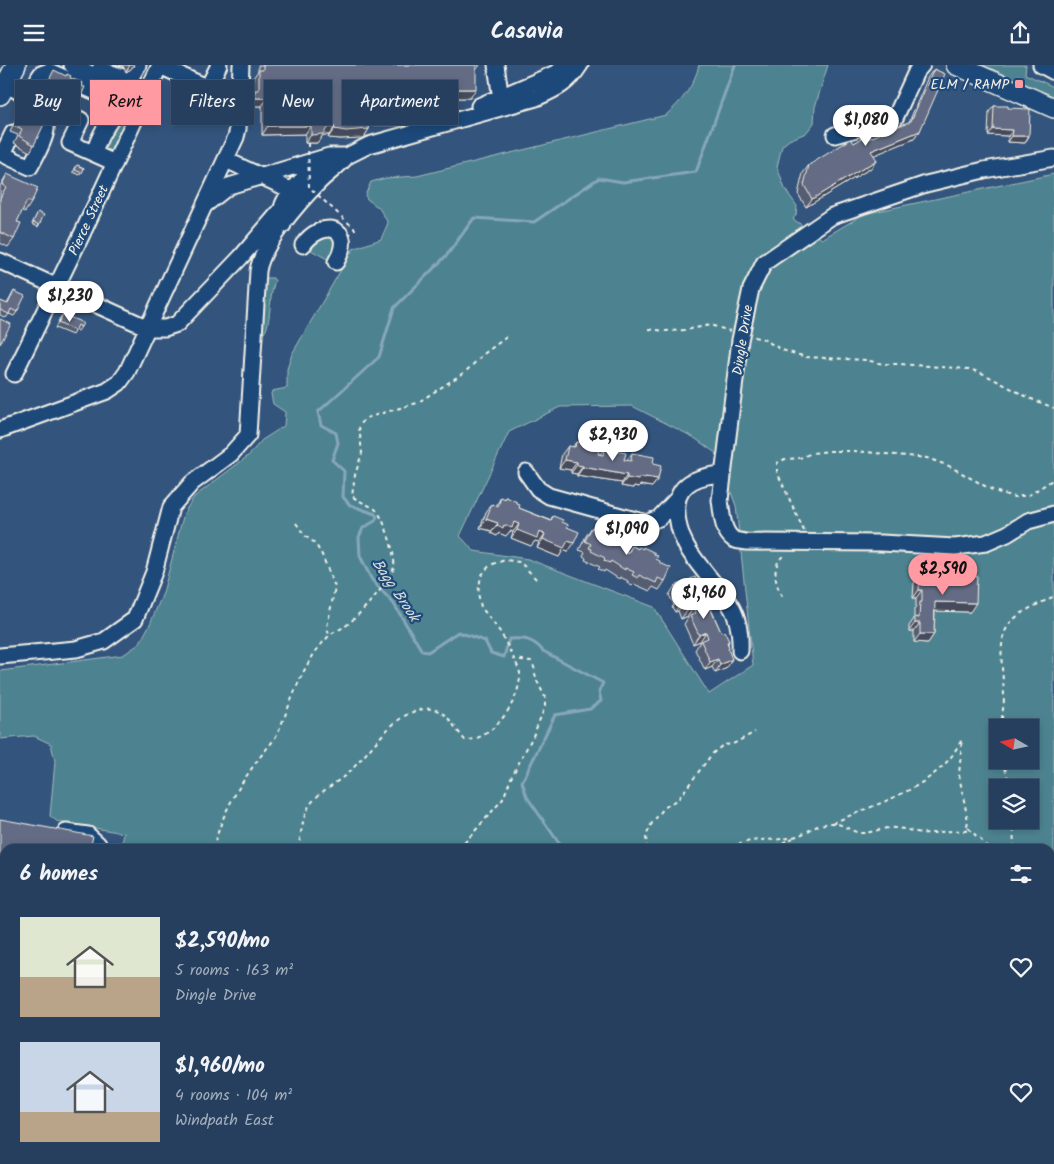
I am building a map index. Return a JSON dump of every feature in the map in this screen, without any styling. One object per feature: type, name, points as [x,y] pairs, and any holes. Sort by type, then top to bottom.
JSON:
[{"type":"main road","points":[[956,65],[1054,108]]},
{"type":"street","points":[[72,65],[104,80]]},
{"type":"street","points":[[89,65],[124,68]]},
{"type":"street","points":[[160,66],[204,86],[209,85],[219,65]]},
{"type":"street","points":[[0,430],[113,388],[127,372],[226,160],[238,129],[241,65]]},
{"type":"street","points":[[496,65],[501,102]]},
{"type":"street","points":[[283,225],[282,209],[284,203],[313,171],[324,163],[347,156],[369,145],[501,102],[556,73],[565,65]]},
{"type":"street","points":[[501,102],[536,98],[558,88],[568,81],[580,65]]},
{"type":"street","points":[[835,135],[895,118],[916,72],[922,65]]},
{"type":"street","points":[[1042,65],[1054,72]]},
{"type":"street","name":"Pierce Street","points":[[153,80],[160,66]]},
{"type":"street","points":[[7,80],[29,86],[46,71],[53,71],[109,98],[114,105],[115,112],[94,153]]},
{"type":"street","points":[[13,133],[2,154],[30,167],[45,137],[46,125]]},
{"type":"street","points":[[79,125],[70,143],[115,163]]},
{"type":"street","name":"Pierce Street","points":[[14,375],[132,125]]},
{"type":"street","points":[[238,129],[241,137],[241,167]]},
{"type":"street","points":[[203,207],[229,186],[329,156],[347,156]]},
{"type":"street","points":[[0,656],[76,649],[104,641],[135,619],[154,571],[171,507],[192,483],[230,453],[248,435],[258,266],[264,251],[319,182],[347,156]]},
{"type":"street","name":"Dingle Drive","points":[[1054,158],[984,170],[926,184],[832,216],[764,263],[751,289],[741,334],[720,500],[726,528],[734,539],[745,542],[881,543],[956,547],[986,543],[1007,534],[1028,521],[1054,514]]},
{"type":"street","points":[[226,160],[293,191]]},
{"type":"street","points":[[0,261],[148,328],[166,328],[177,324],[241,257],[282,209]]},
{"type":"street","points":[[303,245],[308,237],[317,232],[325,230],[337,232],[342,236],[344,243],[343,250],[336,262]]},
{"type":"street","points":[[526,472],[538,489],[550,496],[646,523],[659,518],[678,498]]},
{"type":"street","points":[[723,474],[706,475],[690,483],[681,491],[678,498],[676,518],[680,536],[696,562],[730,604],[739,625],[740,651]]},
{"type":"street","points":[[49,831],[88,835],[98,844]]},
{"type":"path","points":[[308,143],[309,187],[355,229],[349,235]]},
{"type":"path","points":[[649,329],[666,331],[686,330],[710,325],[763,339],[782,350],[806,357],[866,360],[883,365],[900,364],[969,369],[984,374],[1029,398],[1054,408]]},
{"type":"path","points":[[215,844],[224,814],[246,777],[277,735],[310,658],[329,635],[344,627],[368,604],[389,578],[395,565],[387,529],[382,517],[376,510],[352,496],[355,475],[362,453],[359,427],[366,418],[417,403],[464,372],[508,336]]},
{"type":"path","points":[[802,543],[805,534],[776,472],[777,463],[785,459],[800,458],[812,453],[830,451],[856,451],[927,458],[949,466],[994,491],[1014,497],[1029,495],[1054,479]]},
{"type":"path","points":[[296,523],[305,536],[315,543],[335,587],[327,627],[329,635]]},
{"type":"path","points":[[783,597],[777,588],[775,574],[779,559],[784,555]]},
{"type":"path","points":[[299,844],[308,809],[318,795],[348,773],[382,734],[398,720],[425,709],[435,711],[446,715],[465,740],[474,740],[485,735],[511,707],[517,692],[520,672],[504,640],[482,607],[478,593],[481,576],[490,565],[505,560],[520,561],[538,581]]},
{"type":"path","points":[[1003,719],[1004,697],[1001,670],[1002,640],[1009,623],[1016,617],[1054,596]]},
{"type":"path","points":[[462,844],[503,799],[544,707],[545,697],[536,679],[531,661],[513,657]]},
{"type":"path","points":[[647,844],[646,836],[652,823],[664,808],[679,798],[712,754],[723,745],[733,743],[755,732]]},
{"type":"path","points":[[779,844],[822,824],[833,823],[841,824],[852,831],[864,833],[895,827],[932,833],[955,830],[966,831],[968,821],[959,775],[962,740],[951,757],[932,775],[906,791],[833,823]]},
{"type":"path","points":[[967,828],[985,844]]},
{"type":"path","points":[[1013,829],[1014,844]]},
{"type":"path","points":[[739,844],[747,840],[795,837]]},
{"type":"green space","points":[[699,65],[828,65],[815,107],[814,123],[806,133],[789,140],[782,146],[777,167],[785,189],[797,206],[796,215],[793,219],[822,239],[864,214],[1054,174],[1054,844],[122,844],[124,833],[58,822],[50,816],[55,761],[51,744],[34,736],[0,739],[0,671],[123,655],[139,644],[163,593],[184,513],[194,497],[248,456],[262,440],[284,426],[285,412],[273,404],[272,391],[287,388],[287,369],[292,354],[353,249],[381,239],[388,223],[379,208],[367,199],[365,195],[371,182],[386,178],[417,176],[666,115],[687,93]],"holes":[[[632,406],[693,437],[717,454],[736,506],[753,665],[709,694],[654,607],[528,559],[474,551],[460,536],[509,432],[560,407]]]},
{"type":"green space","points":[[979,65],[1026,65],[1025,74],[1054,87],[1054,97]]},
{"type":"green space","points":[[110,125],[124,125],[113,150],[109,153],[105,151],[103,146]]},
{"type":"green space","points":[[321,236],[332,237],[337,242],[329,260],[309,249],[313,241]]},
{"type":"green space","points":[[265,278],[273,278],[275,281],[268,324],[264,333],[262,332]]},
{"type":"building","points":[[263,65],[476,65],[476,89],[458,89],[458,80],[342,80],[342,125],[369,125],[369,129],[346,131],[334,129],[335,127],[328,127],[323,134],[311,135],[311,126],[268,125],[332,125],[332,80],[264,80],[264,98],[255,98],[255,90],[259,90],[259,70],[263,70]]},
{"type":"building","points":[[934,69],[945,74],[920,131],[871,151],[877,160],[812,199],[804,185],[809,165],[851,139],[854,143],[864,137],[865,140],[911,121]]},
{"type":"building","points":[[54,70],[66,76],[67,74],[75,80],[49,80]]},
{"type":"building","points":[[80,82],[85,87],[80,96]]},
{"type":"building","points":[[994,106],[1030,109],[1029,136],[1012,136],[1013,130],[993,129]]},
{"type":"building","points":[[44,125],[34,145],[19,136],[22,129],[15,126]]},
{"type":"building","points":[[77,165],[84,168],[82,173],[75,170]]},
{"type":"building","points":[[7,174],[38,188],[31,203],[27,201],[17,222],[21,223],[14,239],[0,232],[0,198],[6,187],[2,185]]},
{"type":"building","points":[[38,212],[44,215],[39,225],[33,222]]},
{"type":"building","points":[[14,291],[25,296],[17,312],[11,309],[9,314],[0,310],[0,301],[8,304]]},
{"type":"building","points":[[63,314],[83,323],[81,327],[78,325],[75,331],[58,323]]},
{"type":"building","points":[[0,319],[11,324],[0,344]]},
{"type":"building","points":[[576,442],[600,446],[598,454],[603,455],[604,449],[626,453],[624,460],[631,461],[632,453],[654,457],[653,464],[661,466],[658,479],[639,477],[639,480],[627,478],[627,475],[583,467],[577,465],[577,462],[565,460],[568,446],[575,447]]},
{"type":"building","points":[[501,497],[517,502],[520,505],[519,508],[551,521],[553,516],[563,520],[562,522],[569,525],[567,527],[579,532],[574,543],[568,541],[564,548],[543,539],[545,534],[539,532],[537,538],[517,530],[519,524],[514,522],[512,528],[504,525],[503,528],[497,525],[498,523],[486,519],[492,504],[498,507]]},
{"type":"building","points":[[592,527],[607,535],[608,532],[612,534],[613,532],[625,538],[624,540],[628,541],[623,551],[628,554],[632,546],[638,549],[639,547],[643,549],[643,547],[655,553],[654,555],[658,556],[656,559],[660,563],[671,568],[665,581],[658,578],[656,583],[639,575],[638,578],[632,575],[634,572],[625,568],[625,570],[611,561],[610,563],[604,561],[605,558],[591,551],[592,549],[589,548],[591,544],[585,541]]},
{"type":"building","points":[[920,575],[977,576],[976,603],[935,602],[934,634],[920,634],[920,623],[915,623],[915,617],[919,618],[920,602],[922,602],[922,590],[919,590]]},
{"type":"building","points":[[695,577],[698,583],[701,581],[702,584],[704,583],[709,596],[707,596],[709,600],[707,601],[721,632],[724,631],[729,641],[727,642],[728,649],[732,659],[720,665],[718,659],[710,662],[701,641],[708,638],[706,632],[699,635],[690,616],[696,613],[693,608],[687,611],[683,603],[680,604],[678,599],[680,598],[675,586]]},
{"type":"building","points":[[0,819],[93,836],[91,844],[0,844]]},
{"type":"waterway","name":"Bagg Brook","points":[[560,844],[527,797],[522,782],[555,715],[590,709],[601,701],[599,691],[603,683],[524,639],[509,639],[504,657],[491,653],[485,641],[458,632],[428,652],[422,651],[394,604],[372,580],[360,556],[359,537],[363,528],[375,521],[377,517],[375,514],[350,505],[343,497],[344,471],[332,460],[338,443],[336,433],[321,425],[318,412],[379,357],[394,308],[447,255],[474,218],[534,222],[599,178],[623,182],[696,172],[735,65]]},
{"type":"place","name":"ELM / RAMP","points":[[1019,84]]}]
